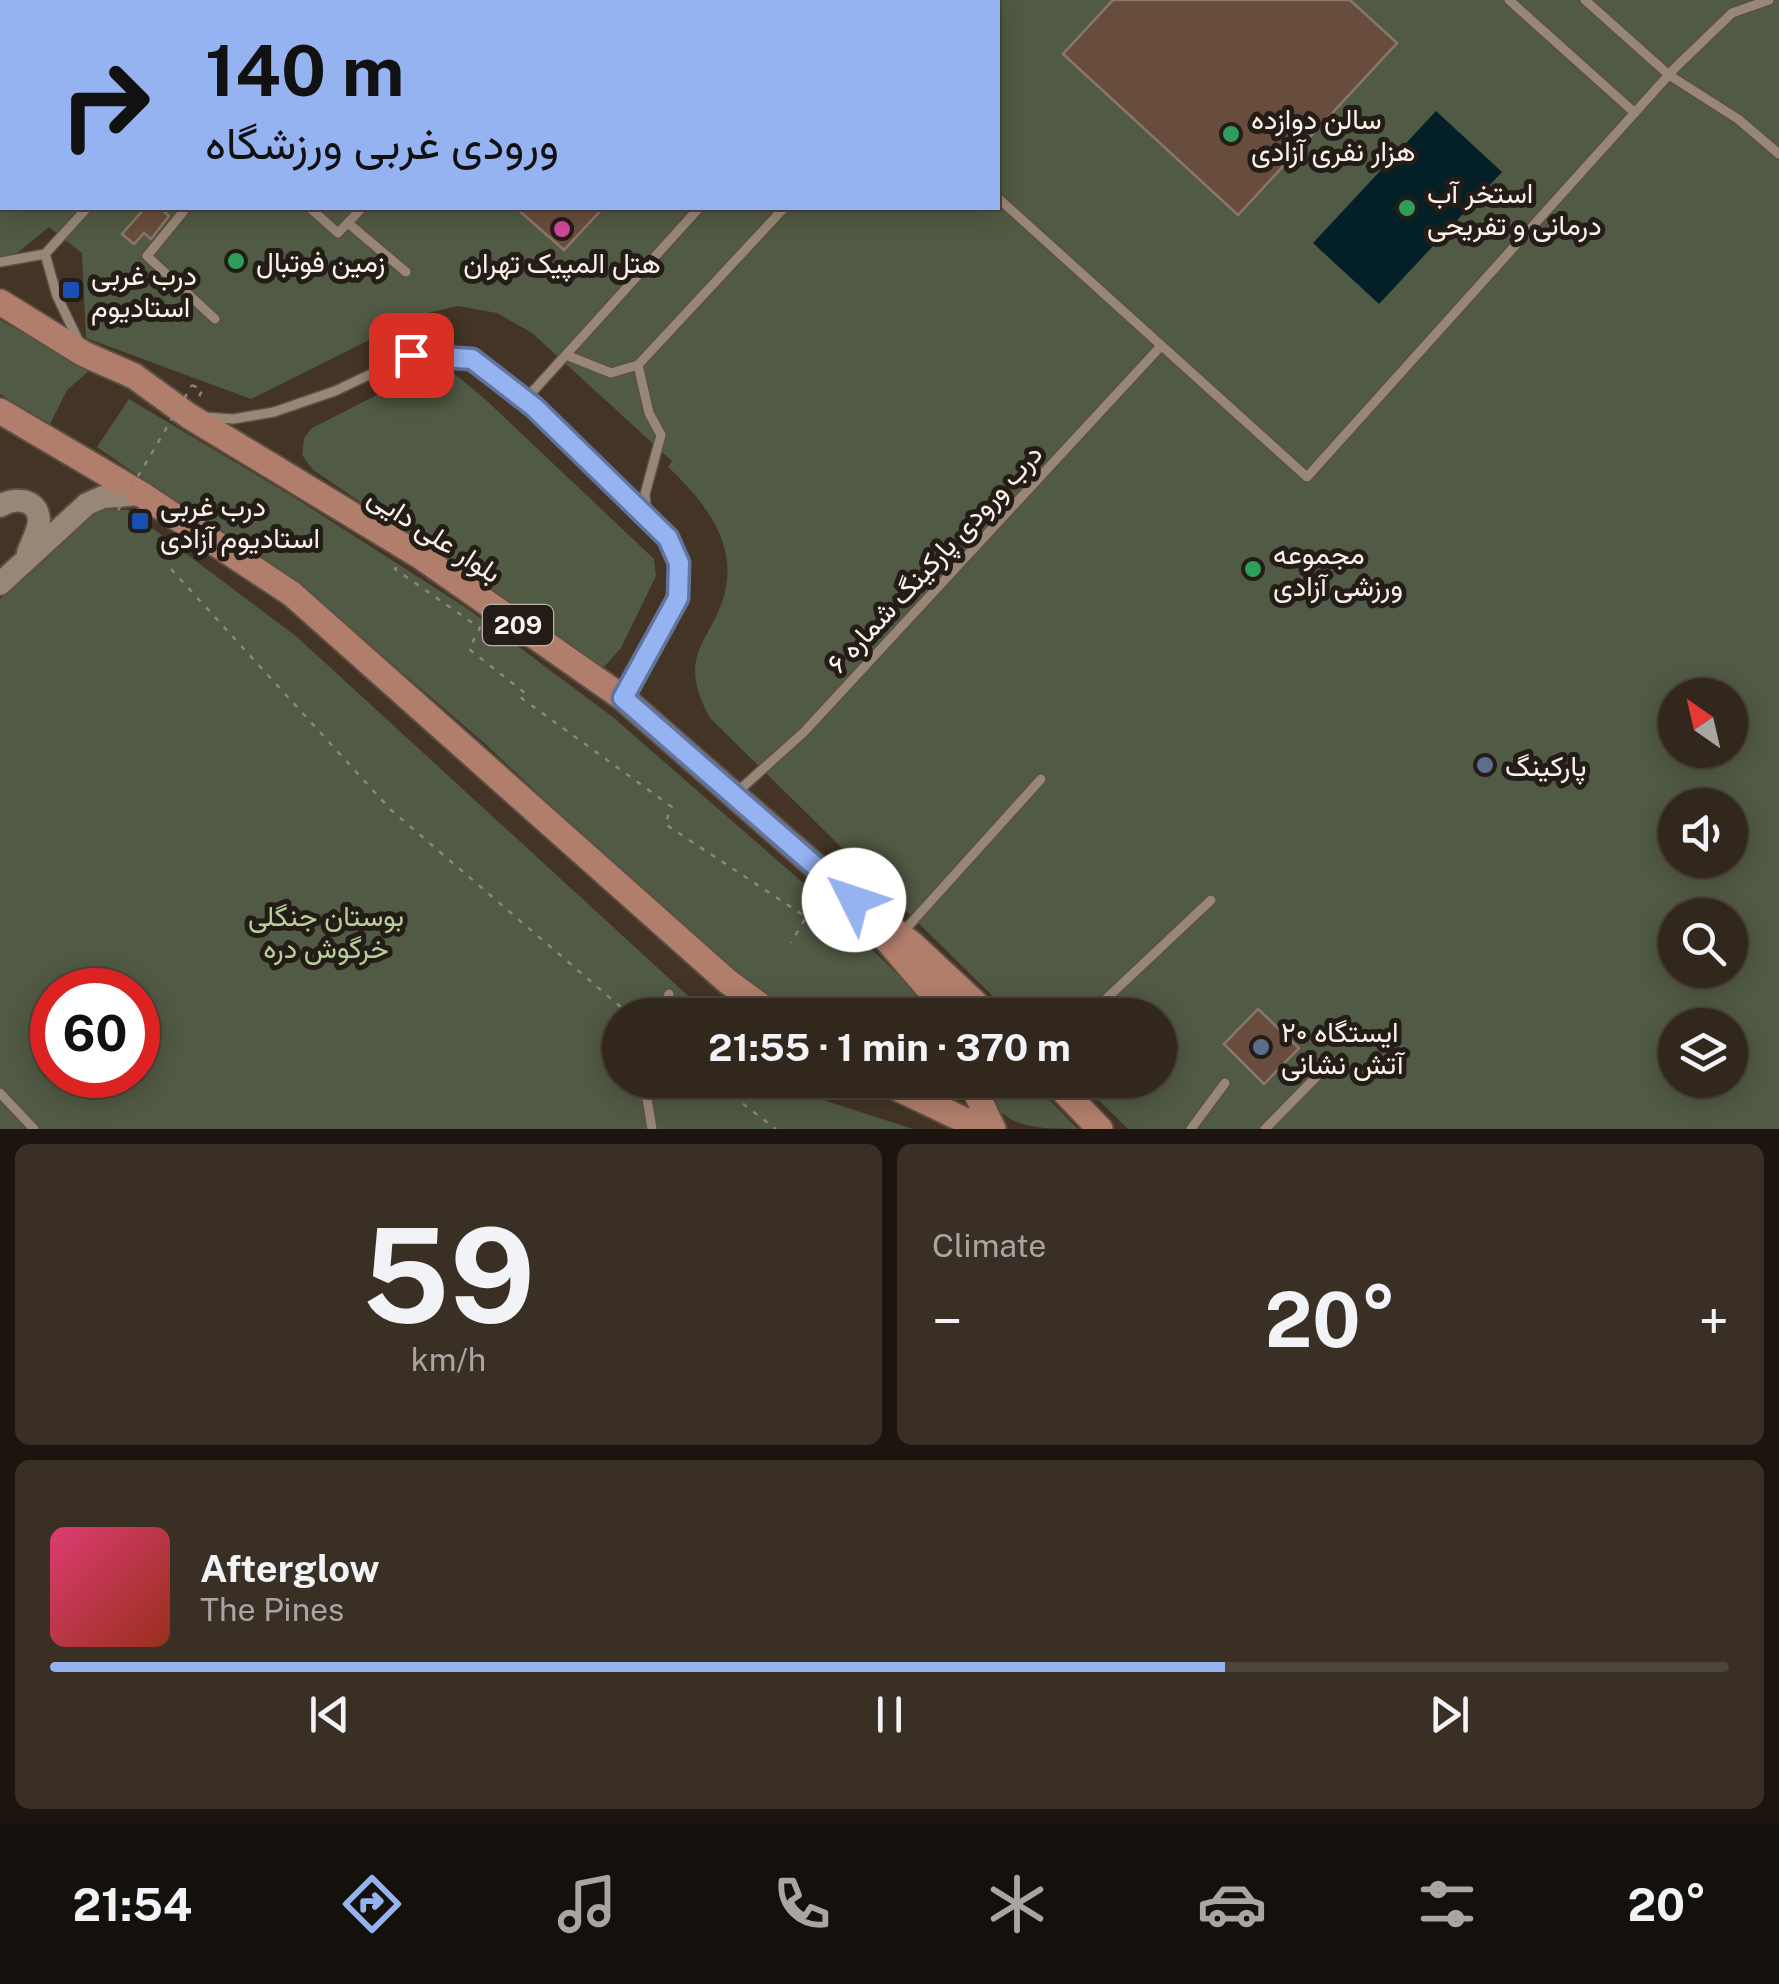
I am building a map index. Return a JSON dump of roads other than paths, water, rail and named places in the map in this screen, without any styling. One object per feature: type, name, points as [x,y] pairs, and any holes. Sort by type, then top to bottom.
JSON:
[{"type":"main road","name":"بلوار علی دایی","points":[[0,302],[84,354],[134,376],[182,418],[420,556],[623,698],[970,998]]},
{"type":"main road","points":[[0,411],[141,494],[292,594],[750,998]]},
{"type":"main road","points":[[854,900],[937,998]]},
{"type":"main road","points":[[918,1098],[984,1129]]},
{"type":"main road","points":[[978,1098],[993,1129]]},
{"type":"main road","points":[[1070,1098],[1100,1129]]},
{"type":"street","points":[[0,584],[26,556],[87,504],[141,494]]},
{"type":"street","points":[[0,506],[12,499],[25,500],[34,508],[39,520],[26,556]]},
{"type":"lane","points":[[1509,0],[1635,112]]},
{"type":"lane","points":[[1585,0],[1668,75],[1738,119],[1779,154]]},
{"type":"lane","points":[[1000,200],[1307,477],[1668,75],[1732,12],[1769,0]]},
{"type":"lane","points":[[0,262],[45,254],[84,210]]},
{"type":"lane","points":[[182,210],[147,256],[215,319]]},
{"type":"lane","points":[[312,210],[338,233],[360,210]]},
{"type":"lane","points":[[525,400],[697,210]]},
{"type":"lane","points":[[566,355],[611,373],[638,365],[782,210]]},
{"type":"lane","points":[[348,222],[406,272]]},
{"type":"lane","points":[[45,254],[57,296],[84,354]]},
{"type":"lane","name":"درب ورودی پارکینگ شماره ۶","points":[[733,795],[804,732],[1160,346]]},
{"type":"lane","points":[[182,418],[233,419],[274,412],[335,391],[411,355],[472,359],[525,400],[668,538],[679,563],[678,598],[623,698]]},
{"type":"lane","points":[[638,365],[649,413],[661,436],[645,494],[647,518]]},
{"type":"lane","points":[[900,934],[1041,779]]},
{"type":"lane","points":[[1107,998],[1211,900]]},
{"type":"lane","points":[[667,998],[669,994]]},
{"type":"lane","points":[[1265,1129],[1332,1060]]},
{"type":"lane","points":[[1191,1129],[1224,1083]]},
{"type":"lane","points":[[0,1094],[34,1129]]},
{"type":"lane","points":[[647,1098],[652,1129]]},
{"type":"water","name":"استخر آب درمانی و تفریحی","points":[[1436,111],[1502,172],[1379,304],[1313,243]]},
{"type":"place","name":"سالن دوازده هزار نفری آزادی","points":[[1231,134]]},
{"type":"place","name":"استخر آب درمانی و تفریحی","points":[[1407,208]]},
{"type":"place","name":"هتل المپیک تهران","points":[[562,229]]},
{"type":"place","name":"زمین فوتبال","points":[[236,261]]},
{"type":"place","name":"درب غربی استادیوم","points":[[71,290]]},
{"type":"place","name":"درب غربی استادیوم آزادی","points":[[140,521]]},
{"type":"place","name":"مجموعه ورزشی آزادی","points":[[1253,569]]},
{"type":"place","name":"پارکینگ","points":[[1485,765]]},
{"type":"place","name":"ایستگاه ۲۰ آتش نشانی","points":[[1261,1047]]},
{"type":"park label","name":"بوستان جنگلی خرگوش دره","points":[[326,931]]}]
